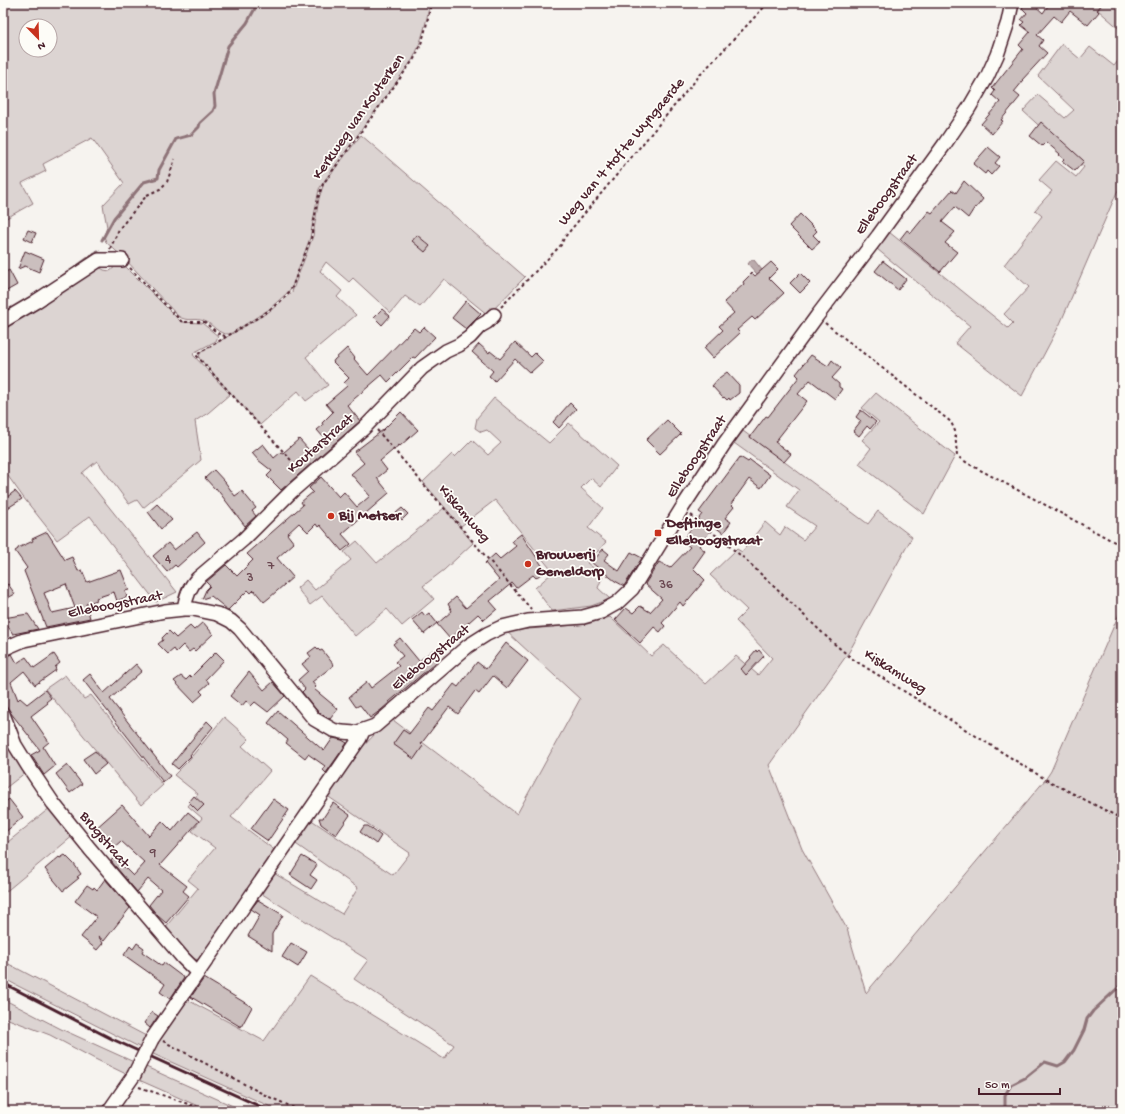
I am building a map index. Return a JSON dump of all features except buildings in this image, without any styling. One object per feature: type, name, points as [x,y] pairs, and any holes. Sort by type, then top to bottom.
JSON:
[{"type":"street","name":"Elleboogstraat","points":[[5,643],[165,611],[193,609],[210,612],[231,621],[253,644],[314,719],[333,730],[355,733],[375,726],[468,646],[479,639],[502,628],[528,621],[583,617],[601,612],[617,603],[632,589],[724,444],[895,212],[969,108],[987,77],[997,55],[1008,22],[1012,3]]},
{"type":"street","points":[[3,321],[99,260],[122,260]]},
{"type":"street","name":"Kouterstraat","points":[[184,609],[186,596],[192,584],[244,539],[292,491],[370,422],[422,368],[446,351],[459,345],[470,337],[480,326],[494,315]]},
{"type":"street","name":"Brugstraat","points":[[3,714],[15,745],[53,803],[90,849],[183,958],[198,973]]},
{"type":"street","points":[[109,1111],[132,1079],[153,1037],[331,782],[360,738],[362,731]]},
{"type":"path","name":"Kerkweg van Kouterken","points":[[225,336],[233,334],[264,314],[282,300],[291,290],[311,238],[318,198],[323,184],[414,59],[421,45],[431,3]]},
{"type":"path","name":"Weg van 't Hof te Wyngaerde","points":[[494,315],[561,245],[564,238],[700,75],[768,3]]},
{"type":"path","points":[[109,260],[110,247],[119,229],[147,195],[160,189],[167,182],[175,159]]},
{"type":"path","points":[[122,260],[182,322],[204,322],[219,334],[225,336]]},
{"type":"path","points":[[817,316],[951,422],[955,431],[957,456],[969,464],[1122,546]]},
{"type":"path","points":[[225,336],[196,355],[307,478]]},
{"type":"path","name":"Kiskamweg","points":[[370,422],[497,568],[540,620]]},
{"type":"path","name":"Kiskamweg","points":[[682,508],[744,559],[832,642],[854,660],[1045,779],[1122,820]]},
{"type":"path","points":[[153,1037],[265,1095],[301,1111]]},
{"type":"path","points":[[132,1079],[208,1111]]},
{"type":"shaded area","points":[[3,3],[430,3],[423,32],[413,59],[319,189],[310,238],[292,287],[268,310],[230,334],[222,333],[207,322],[188,320],[178,316],[125,259],[106,242],[104,236],[107,227],[103,205],[124,183],[92,138],[43,164],[46,171],[22,183],[33,203],[3,220]]},
{"type":"shaded area","points":[[1098,3],[1122,3],[1122,31],[1098,10],[1101,6]]},
{"type":"shaded area","points":[[1062,44],[1080,59],[1090,47],[1114,66],[1122,56],[1122,185],[1117,192],[1060,324],[1022,396],[955,343],[970,326],[877,249],[889,232],[1008,328],[1013,323],[1004,314],[1029,287],[1004,265],[1042,216],[1035,210],[1052,191],[1039,180],[1056,161],[1076,177],[1084,167],[1023,111],[1038,95],[1065,118],[1074,110],[1038,76]]},
{"type":"shaded area","points":[[361,135],[525,277],[488,315],[444,279],[420,307],[405,296],[391,313],[353,278],[349,282],[326,262],[320,271],[342,291],[337,297],[356,315],[306,357],[328,385],[306,401],[298,391],[260,425],[199,358],[200,353],[270,311],[292,292],[313,236],[319,198],[324,183]]},
{"type":"shaded area","points":[[751,260],[754,260],[762,270],[757,274],[748,264]]},
{"type":"shaded area","points":[[121,262],[181,322],[202,323],[218,336],[216,341],[193,353],[194,356],[230,394],[208,413],[195,421],[201,460],[143,508],[137,500],[129,504],[97,461],[82,473],[177,592],[156,602],[90,516],[57,540],[3,469],[3,324],[99,267],[110,271]]},
{"type":"shaded area","points":[[876,393],[955,456],[924,514],[859,464],[871,448],[862,440],[879,422],[862,408]]},
{"type":"shaded area","points":[[494,398],[549,443],[569,423],[617,466],[601,487],[591,478],[581,488],[603,508],[588,528],[606,542],[587,563],[603,575],[598,588],[610,599],[591,606],[552,611],[535,588],[553,572],[495,500],[461,526],[423,482],[452,454],[455,457],[472,440],[488,455],[501,443],[487,430],[481,432],[475,428],[477,418]]},
{"type":"shaded area","points":[[743,431],[868,524],[878,511],[912,537],[849,652],[769,765],[802,849],[847,929],[866,993],[1051,771],[1122,607],[1122,1105],[1109,1111],[280,1111],[151,1053],[158,1039],[186,999],[264,1041],[310,976],[444,1059],[454,1045],[354,979],[368,960],[259,892],[272,872],[342,914],[358,888],[293,842],[310,819],[393,875],[410,853],[326,795],[352,758],[376,733],[393,720],[517,814],[580,699],[506,631],[587,624],[610,617],[651,656],[664,645],[706,684],[736,656],[758,675],[772,658],[736,621],[747,610],[710,575],[737,549],[742,552],[765,522],[780,535],[785,527],[803,540],[815,526],[787,507],[799,490],[734,443]]},
{"type":"shaded area","points":[[444,508],[473,543],[444,570],[423,586],[434,599],[402,626],[387,609],[355,636],[322,596],[310,605],[297,588],[306,580],[315,590],[351,560],[344,552],[357,541],[377,563]]},
{"type":"shaded area","points":[[65,675],[84,699],[91,695],[163,785],[141,805],[45,689]]},
{"type":"shaded area","points":[[224,717],[249,739],[242,746],[270,771],[231,817],[277,852],[202,959],[196,959],[190,958],[180,950],[164,929],[198,888],[188,880],[215,848],[192,831],[202,818],[188,806],[198,794],[174,775],[188,761]]},
{"type":"shaded area","points":[[9,739],[26,772],[3,790],[3,743]]},
{"type":"shaded area","points":[[51,807],[74,835],[3,894],[3,846]]},
{"type":"shaded area","points":[[3,961],[148,1037],[141,1048],[16,985],[3,978]]},
{"type":"shaded area","points":[[3,999],[61,1029],[136,1063],[128,1075],[50,1035],[3,1017]]},
{"type":"shaded area","points":[[146,1067],[244,1111],[209,1111],[139,1080]]},
{"type":"waterway","points":[[102,240],[114,218],[144,182],[158,178],[159,170],[176,139],[191,135],[199,127],[200,123],[213,111],[215,106],[214,94],[228,46],[247,23],[258,3]]},
{"type":"waterway","points":[[76,267],[98,251]]},
{"type":"waterway","points":[[60,278],[67,273]]},
{"type":"waterway","points":[[1005,1111],[1005,1095],[1011,1085],[1025,1078],[1045,1062],[1058,1066],[1065,1062],[1074,1050],[1084,1030],[1087,1019],[1093,1011],[1122,984]]},
{"type":"railway","points":[[3,983],[112,1039],[270,1111]]},
{"type":"place","name":"Bij Metser","points":[[331,516]]},
{"type":"place","name":"Deftinge Elleboogstraat","points":[[658,533]]},
{"type":"place","name":"Brouwerij Gemeldorp","points":[[528,564]]}]
